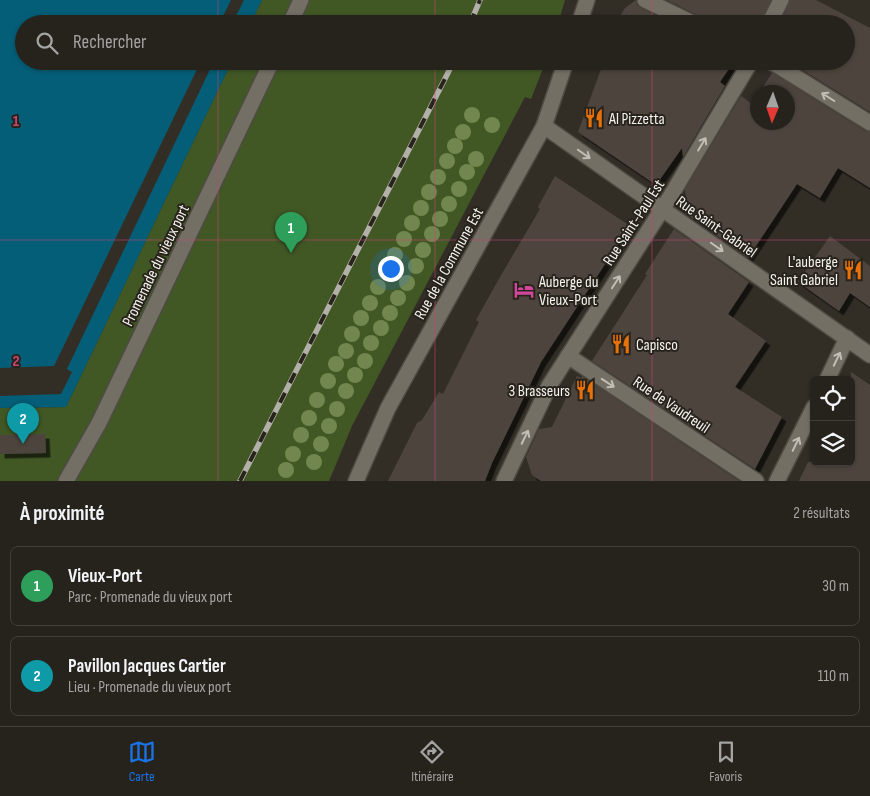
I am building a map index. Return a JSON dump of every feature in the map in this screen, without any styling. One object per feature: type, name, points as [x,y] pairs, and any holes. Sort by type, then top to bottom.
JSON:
[{"type":"street","points":[[294,15],[301,0]]},
{"type":"street","points":[[582,15],[587,0]]},
{"type":"street","points":[[645,0],[676,15]]},
{"type":"street","points":[[774,15],[781,0]]},
{"type":"street","name":"Promenade du vieux port","points":[[66,481],[99,424],[268,70]]},
{"type":"street","name":"Rue de la Commune Est","points":[[356,481],[388,408],[544,126],[563,70]]},
{"type":"street","name":"Rue Saint-Paul Est","points":[[508,479],[549,386],[662,209],[746,70]]},
{"type":"street","points":[[785,70],[870,123]]},
{"type":"street","name":"Rue Saint-Gabriel","points":[[544,126],[870,354]]},
{"type":"street","points":[[829,376],[847,338]]},
{"type":"street","name":"Rue de Vaudreuil","points":[[568,356],[756,481]]},
{"type":"street","points":[[778,481],[810,415]]},
{"type":"green space","points":[[262,0],[565,0],[561,15],[254,15]]},
{"type":"green space","points":[[228,70],[542,70],[531,99],[525,97],[352,426],[329,481],[0,481],[0,408],[66,407]]},
{"type":"water","points":[[0,0],[262,0],[254,15],[15,15],[15,70],[228,70],[66,407],[0,408]]},
{"type":"pier","points":[[231,0],[244,0],[236,15],[224,15]]},
{"type":"pier","points":[[197,70],[210,70],[67,369],[72,372],[61,394],[0,396],[0,368],[54,366]]},
{"type":"building","points":[[636,0],[637,5],[655,15],[621,15],[625,8]]},
{"type":"building","points":[[667,0],[771,0],[764,15],[697,15]]},
{"type":"building","points":[[790,0],[816,0],[845,15],[784,15]]},
{"type":"building","points":[[855,20],[870,28],[870,112],[802,70],[855,70]]},
{"type":"building","points":[[601,70],[728,70],[720,82],[725,86],[683,157],[682,148],[656,185],[578,132]]},
{"type":"building","points":[[772,73],[791,85],[764,85]]},
{"type":"building","points":[[795,87],[865,131],[870,132],[870,188],[838,168],[820,198],[797,184],[748,258],[685,213],[687,210],[685,189],[741,96],[750,103],[750,130],[795,130]]},
{"type":"building","points":[[555,176],[630,226],[541,362],[485,481],[388,481],[417,423],[422,420],[439,392],[443,394],[479,322],[476,320],[540,209],[538,207]]},
{"type":"building","points":[[674,229],[749,282],[728,314],[766,341],[735,387],[782,417],[755,469],[592,361]]},
{"type":"building","points":[[830,236],[870,266],[870,307],[850,293],[839,311],[798,282]]},
{"type":"building","points":[[851,372],[870,385],[870,481],[799,481],[808,462],[810,462],[810,466],[855,466],[855,376],[851,376]]},
{"type":"building","points":[[577,376],[581,378],[582,376],[739,481],[541,481],[532,475],[526,457],[539,429],[552,427]]},
{"type":"building","points":[[45,434],[46,453],[0,454],[0,435]]},
{"type":"railway","points":[[474,15],[480,0]]},
{"type":"railway","points":[[240,481],[449,70]]},
{"type":"place","name":"Al Pizzetta","points":[[594,118]]},
{"type":"place","name":"Vieux-Port","points":[[291,253]]},
{"type":"place","name":"L'auberge Saint Gabriel","points":[[853,270]]},
{"type":"place","name":"Auberge du Vieux-Port","points":[[524,290]]},
{"type":"place","name":"Capisco","points":[[621,344]]},
{"type":"place","name":"3 Brasseurs","points":[[585,390]]},
{"type":"place","name":"Pavillon Jacques Cartier","points":[[23,444]]}]
